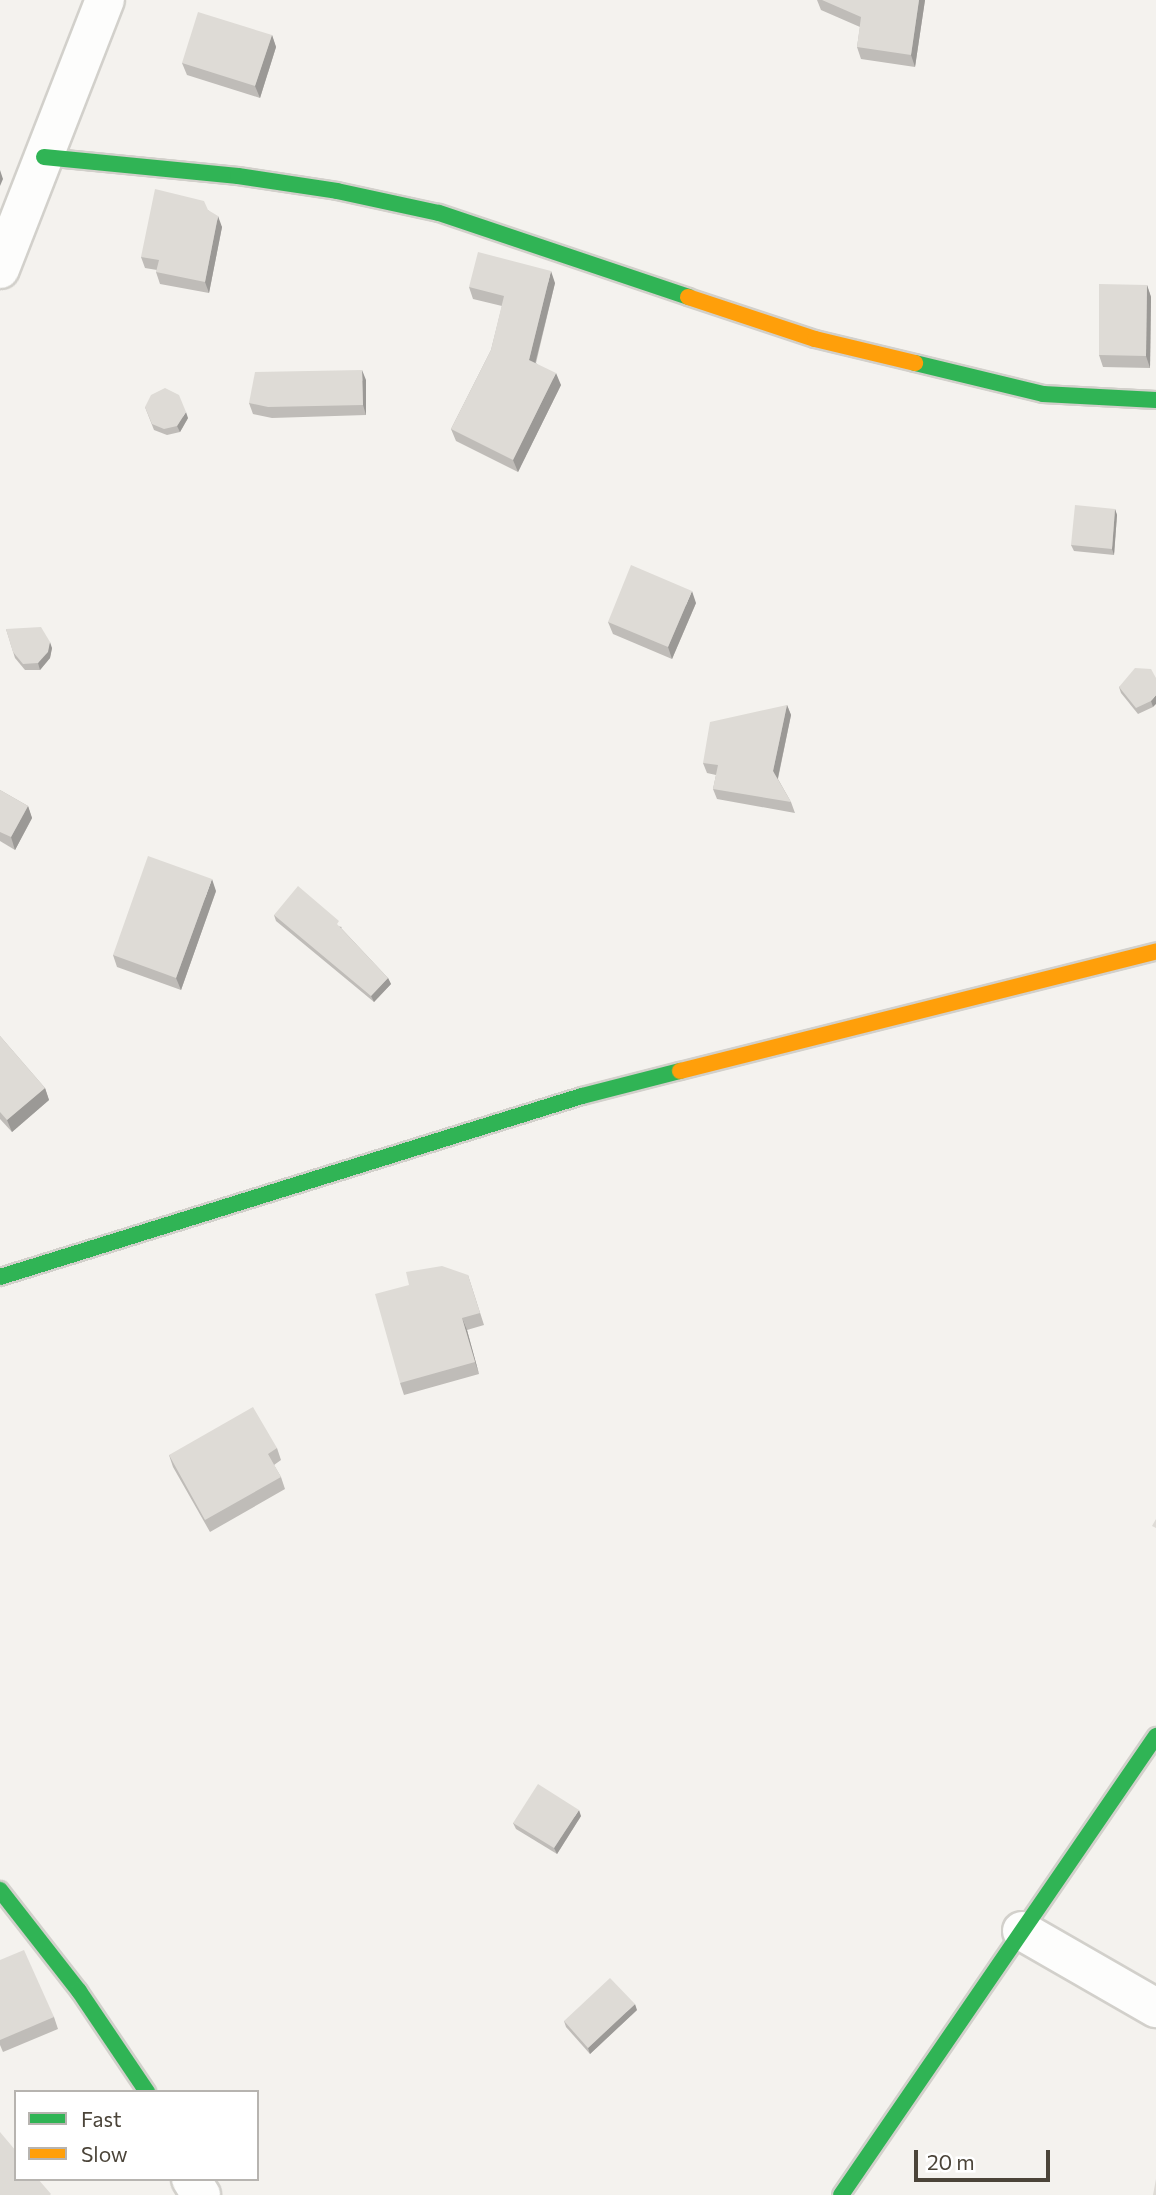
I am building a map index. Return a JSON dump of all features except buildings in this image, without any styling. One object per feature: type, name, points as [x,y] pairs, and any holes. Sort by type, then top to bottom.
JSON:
[{"type":"street","points":[[0,269],[105,0]]},
{"type":"street","points":[[44,157],[238,176],[439,213],[815,339],[1043,394],[1156,400]]},
{"type":"street","points":[[0,1277],[582,1096],[1156,951]]},
{"type":"street","points":[[841,2195],[1156,1737]]},
{"type":"street","points":[[0,1890],[79,1991],[145,2090]]},
{"type":"street","points":[[1022,1931],[1156,2008]]},
{"type":"traffic: fast","points":[[44,157],[238,176],[337,191],[439,213],[688,297]]},
{"type":"traffic: fast","points":[[915,363],[1043,394],[1156,400]]},
{"type":"traffic: fast","points":[[0,1277],[582,1096],[680,1071]]},
{"type":"traffic: fast","points":[[841,2195],[1156,1736]]},
{"type":"traffic: fast","points":[[0,1890],[79,1991],[146,2090]]},
{"type":"traffic: slow","points":[[688,297],[815,339],[915,363]]},
{"type":"traffic: slow","points":[[680,1071],[1156,951]]}]
